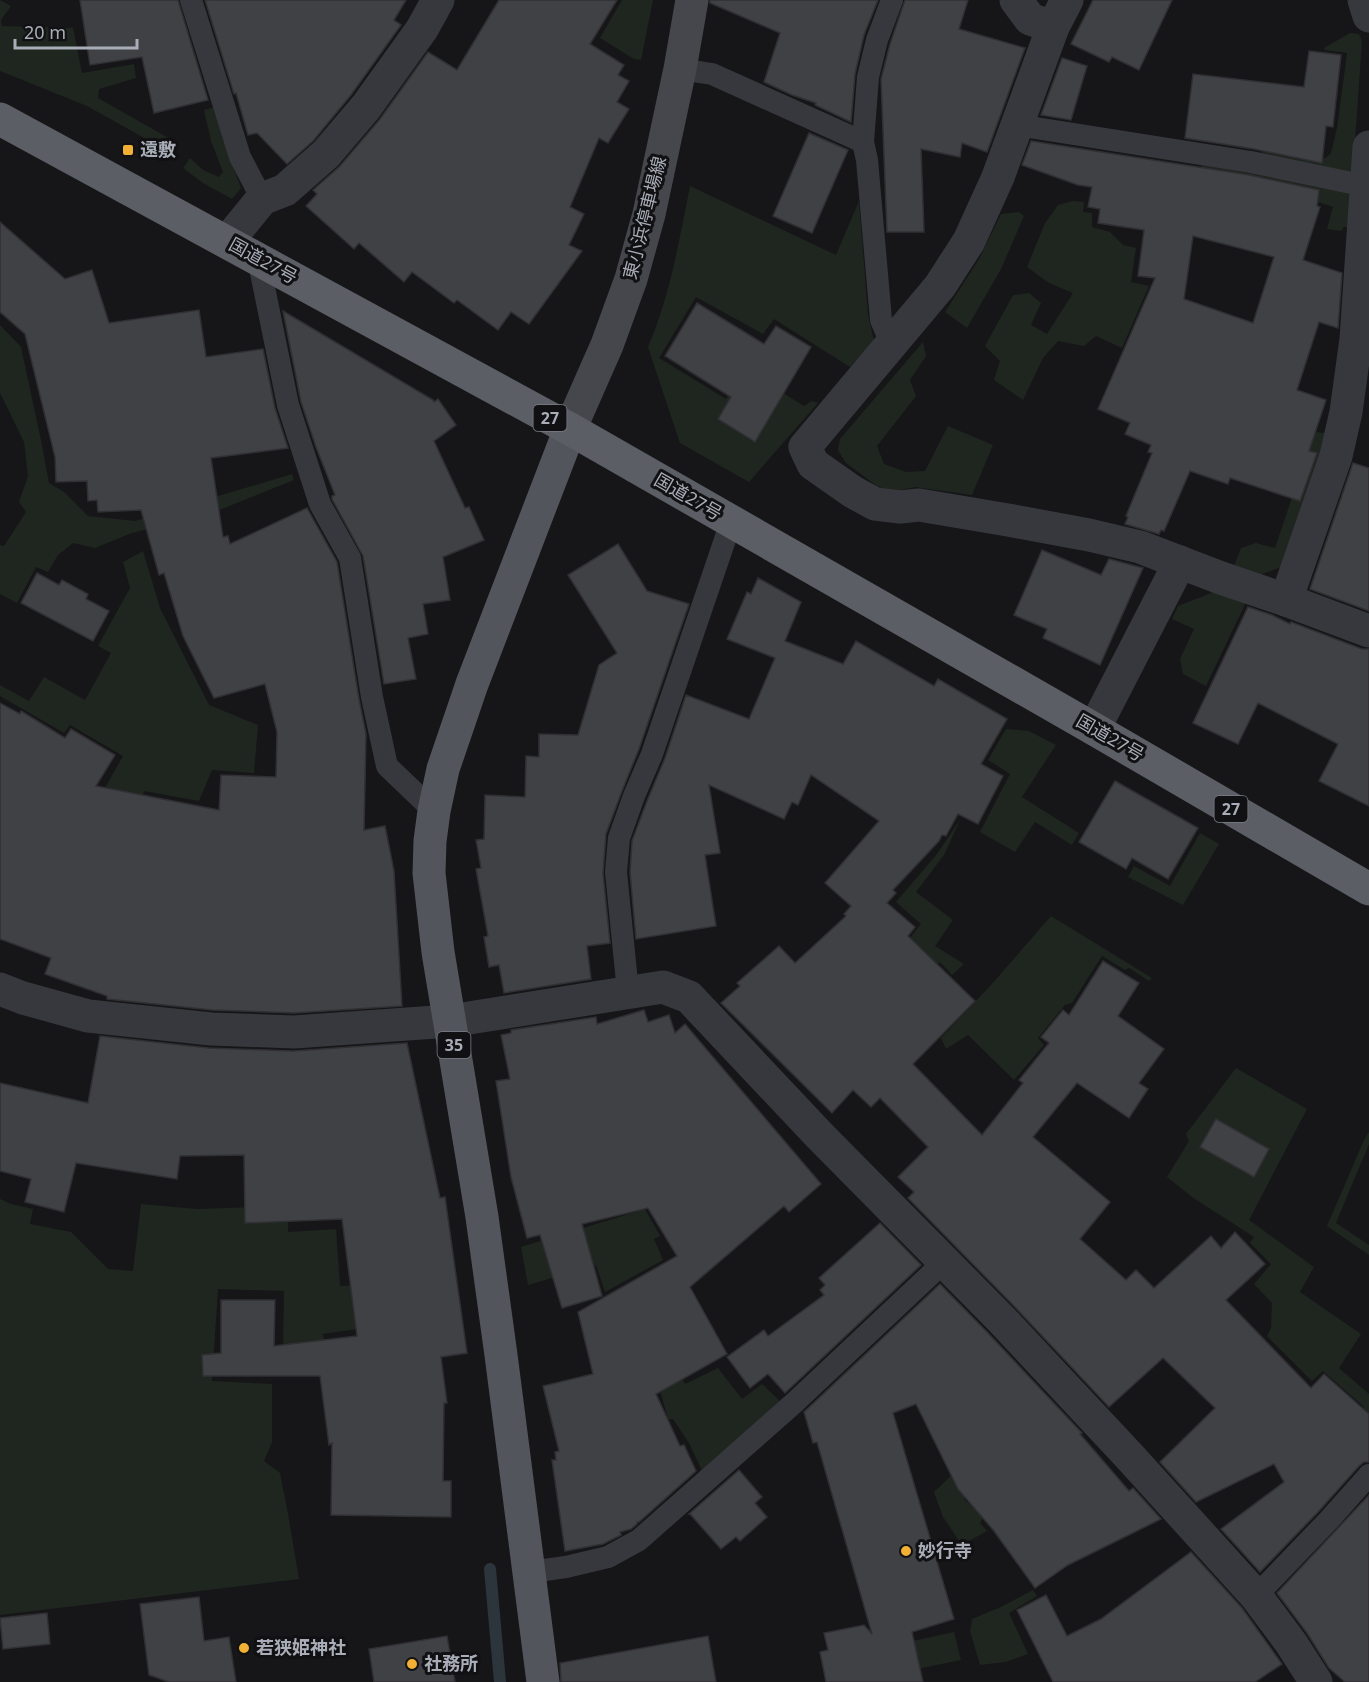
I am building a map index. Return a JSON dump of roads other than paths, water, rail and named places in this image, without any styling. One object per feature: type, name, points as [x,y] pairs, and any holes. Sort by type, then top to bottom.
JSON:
[{"type":"highway","name":"国道27号","points":[[0,119],[570,429],[1369,889]]},
{"type":"main road","name":"東小浜停車場線","points":[[570,429],[607,345],[631,279],[649,214],[680,69],[692,0]]},
{"type":"main road","name":"35","points":[[543,1682],[482,1216],[438,952],[429,873],[434,811],[443,769],[468,695],[570,429]]},
{"type":"street","points":[[228,242],[262,199],[285,190],[326,154],[366,107],[422,29],[438,0]]},
{"type":"street","points":[[1016,0],[1030,19],[1060,13]]},
{"type":"street","points":[[1364,0],[1369,16]]},
{"type":"street","points":[[1060,13],[998,177],[969,241],[940,286],[805,447],[813,464],[853,492],[875,504],[900,507],[919,505],[1089,535],[1140,547],[1369,631]]},
{"type":"street","points":[[1286,600],[1336,456],[1346,412],[1356,339],[1369,147]]},
{"type":"street","points":[[1094,729],[1180,562]]},
{"type":"street","points":[[0,988],[23,998],[88,1016],[212,1029],[294,1032],[450,1021],[663,987],[689,997],[820,1136],[945,1261],[1131,1458],[1256,1596],[1291,1643],[1316,1682]]},
{"type":"lane","points":[[191,0],[240,157],[262,199]]},
{"type":"lane","points":[[892,0],[877,40],[868,77],[863,142],[867,160],[881,320],[892,345]]},
{"type":"lane","points":[[680,69],[712,74],[863,142]]},
{"type":"lane","points":[[1017,125],[1251,162],[1367,198]]},
{"type":"lane","points":[[258,258],[288,405],[320,504],[350,558],[372,697],[387,765],[434,811]]},
{"type":"lane","points":[[628,992],[616,872],[619,838],[633,796],[652,754],[731,522]]},
{"type":"lane","points":[[530,1572],[566,1567],[608,1557],[639,1540],[794,1403],[945,1261]]},
{"type":"lane","points":[[1256,1596],[1369,1475]]},
{"type":"waterway","points":[[490,1569],[500,1682]]},
{"type":"place","name":"遠敷","points":[[128,150]]},
{"type":"place","name":"妙行寺","points":[[906,1551]]},
{"type":"place","name":"若狭姫神社","points":[[244,1648]]},
{"type":"place","name":"社務所","points":[[412,1664]]}]
